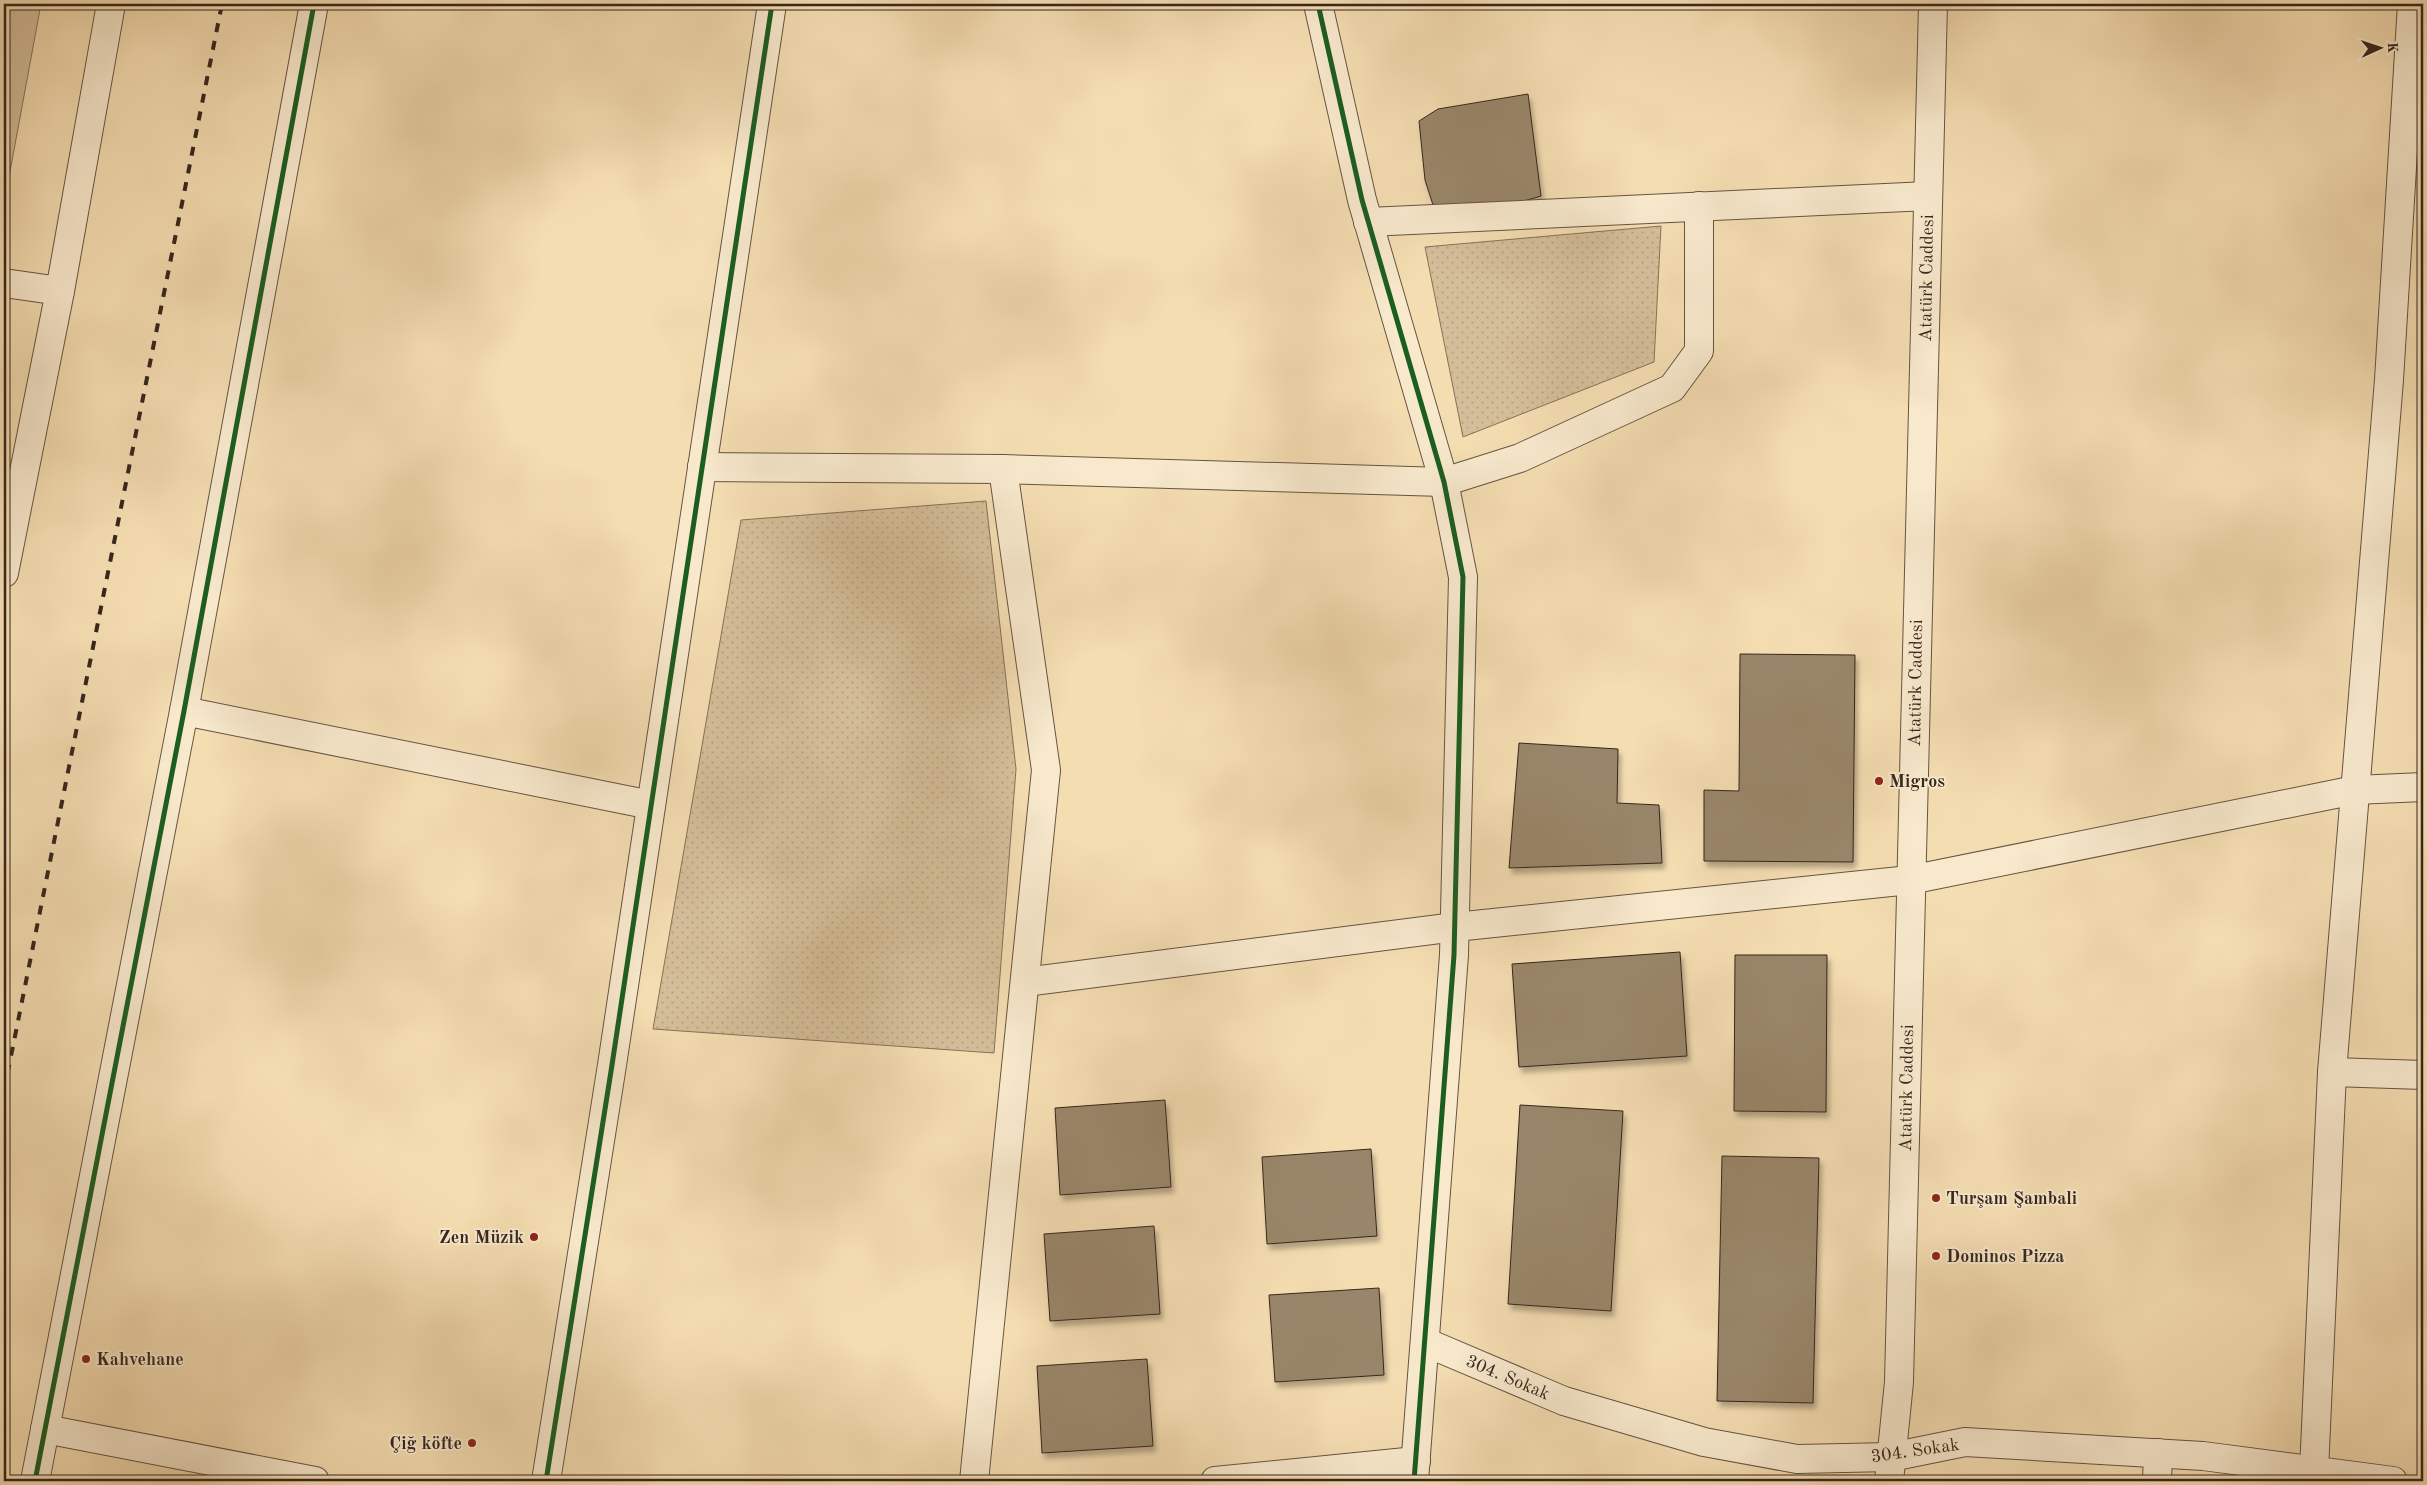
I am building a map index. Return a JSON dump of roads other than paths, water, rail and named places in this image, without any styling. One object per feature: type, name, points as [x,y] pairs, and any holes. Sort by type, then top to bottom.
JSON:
[{"type":"street","points":[[4,573],[60,291],[110,4]]},
{"type":"street","points":[[35,1481],[184,711],[314,4]]},
{"type":"street","points":[[546,1481],[651,805],[772,4]]},
{"type":"street","points":[[1215,1481],[1415,1471],[1455,927],[1463,577],[1444,482],[1368,222],[1318,4]]},
{"type":"street","name":"Atatürk Caddesi","points":[[1890,1469],[1899,1382],[1932,4]]},
{"type":"street","points":[[2314,1470],[2332,1072],[2389,380],[2412,4]]},
{"type":"street","points":[[1368,222],[1928,196]]},
{"type":"street","points":[[702,467],[1003,468],[1444,482],[1520,458],[1672,388],[1699,351],[1699,206]]},
{"type":"street","points":[[4,283],[60,291]]},
{"type":"street","points":[[974,1481],[1046,770],[1003,468]]},
{"type":"street","points":[[184,711],[651,805]]},
{"type":"street","points":[[1025,982],[1455,927],[1910,880],[2355,790],[2423,787]]},
{"type":"street","points":[[2332,1072],[2423,1075]]},
{"type":"street","name":"304. Sokak","points":[[1425,1342],[1564,1401],[1704,1442],[1797,1460],[1890,1469],[1965,1442],[2203,1456],[2393,1481]]},
{"type":"street","points":[[46,1429],[315,1481]]},
{"type":"street","points":[[2157,1481],[2158,1453]]},
{"type":"railway","points":[[4,1091],[222,4]]},
{"type":"place","name":"Migros","points":[[1879,781]]},
{"type":"place","name":"Turşam Şambali","points":[[1936,1198]]},
{"type":"place","name":"Zen Müzik","points":[[534,1237]]},
{"type":"place","name":"Dominos Pizza","points":[[1936,1256]]},
{"type":"place","name":"Kahvehane","points":[[86,1359]]},
{"type":"place","name":"Çiğ köfte","points":[[472,1443]]}]
